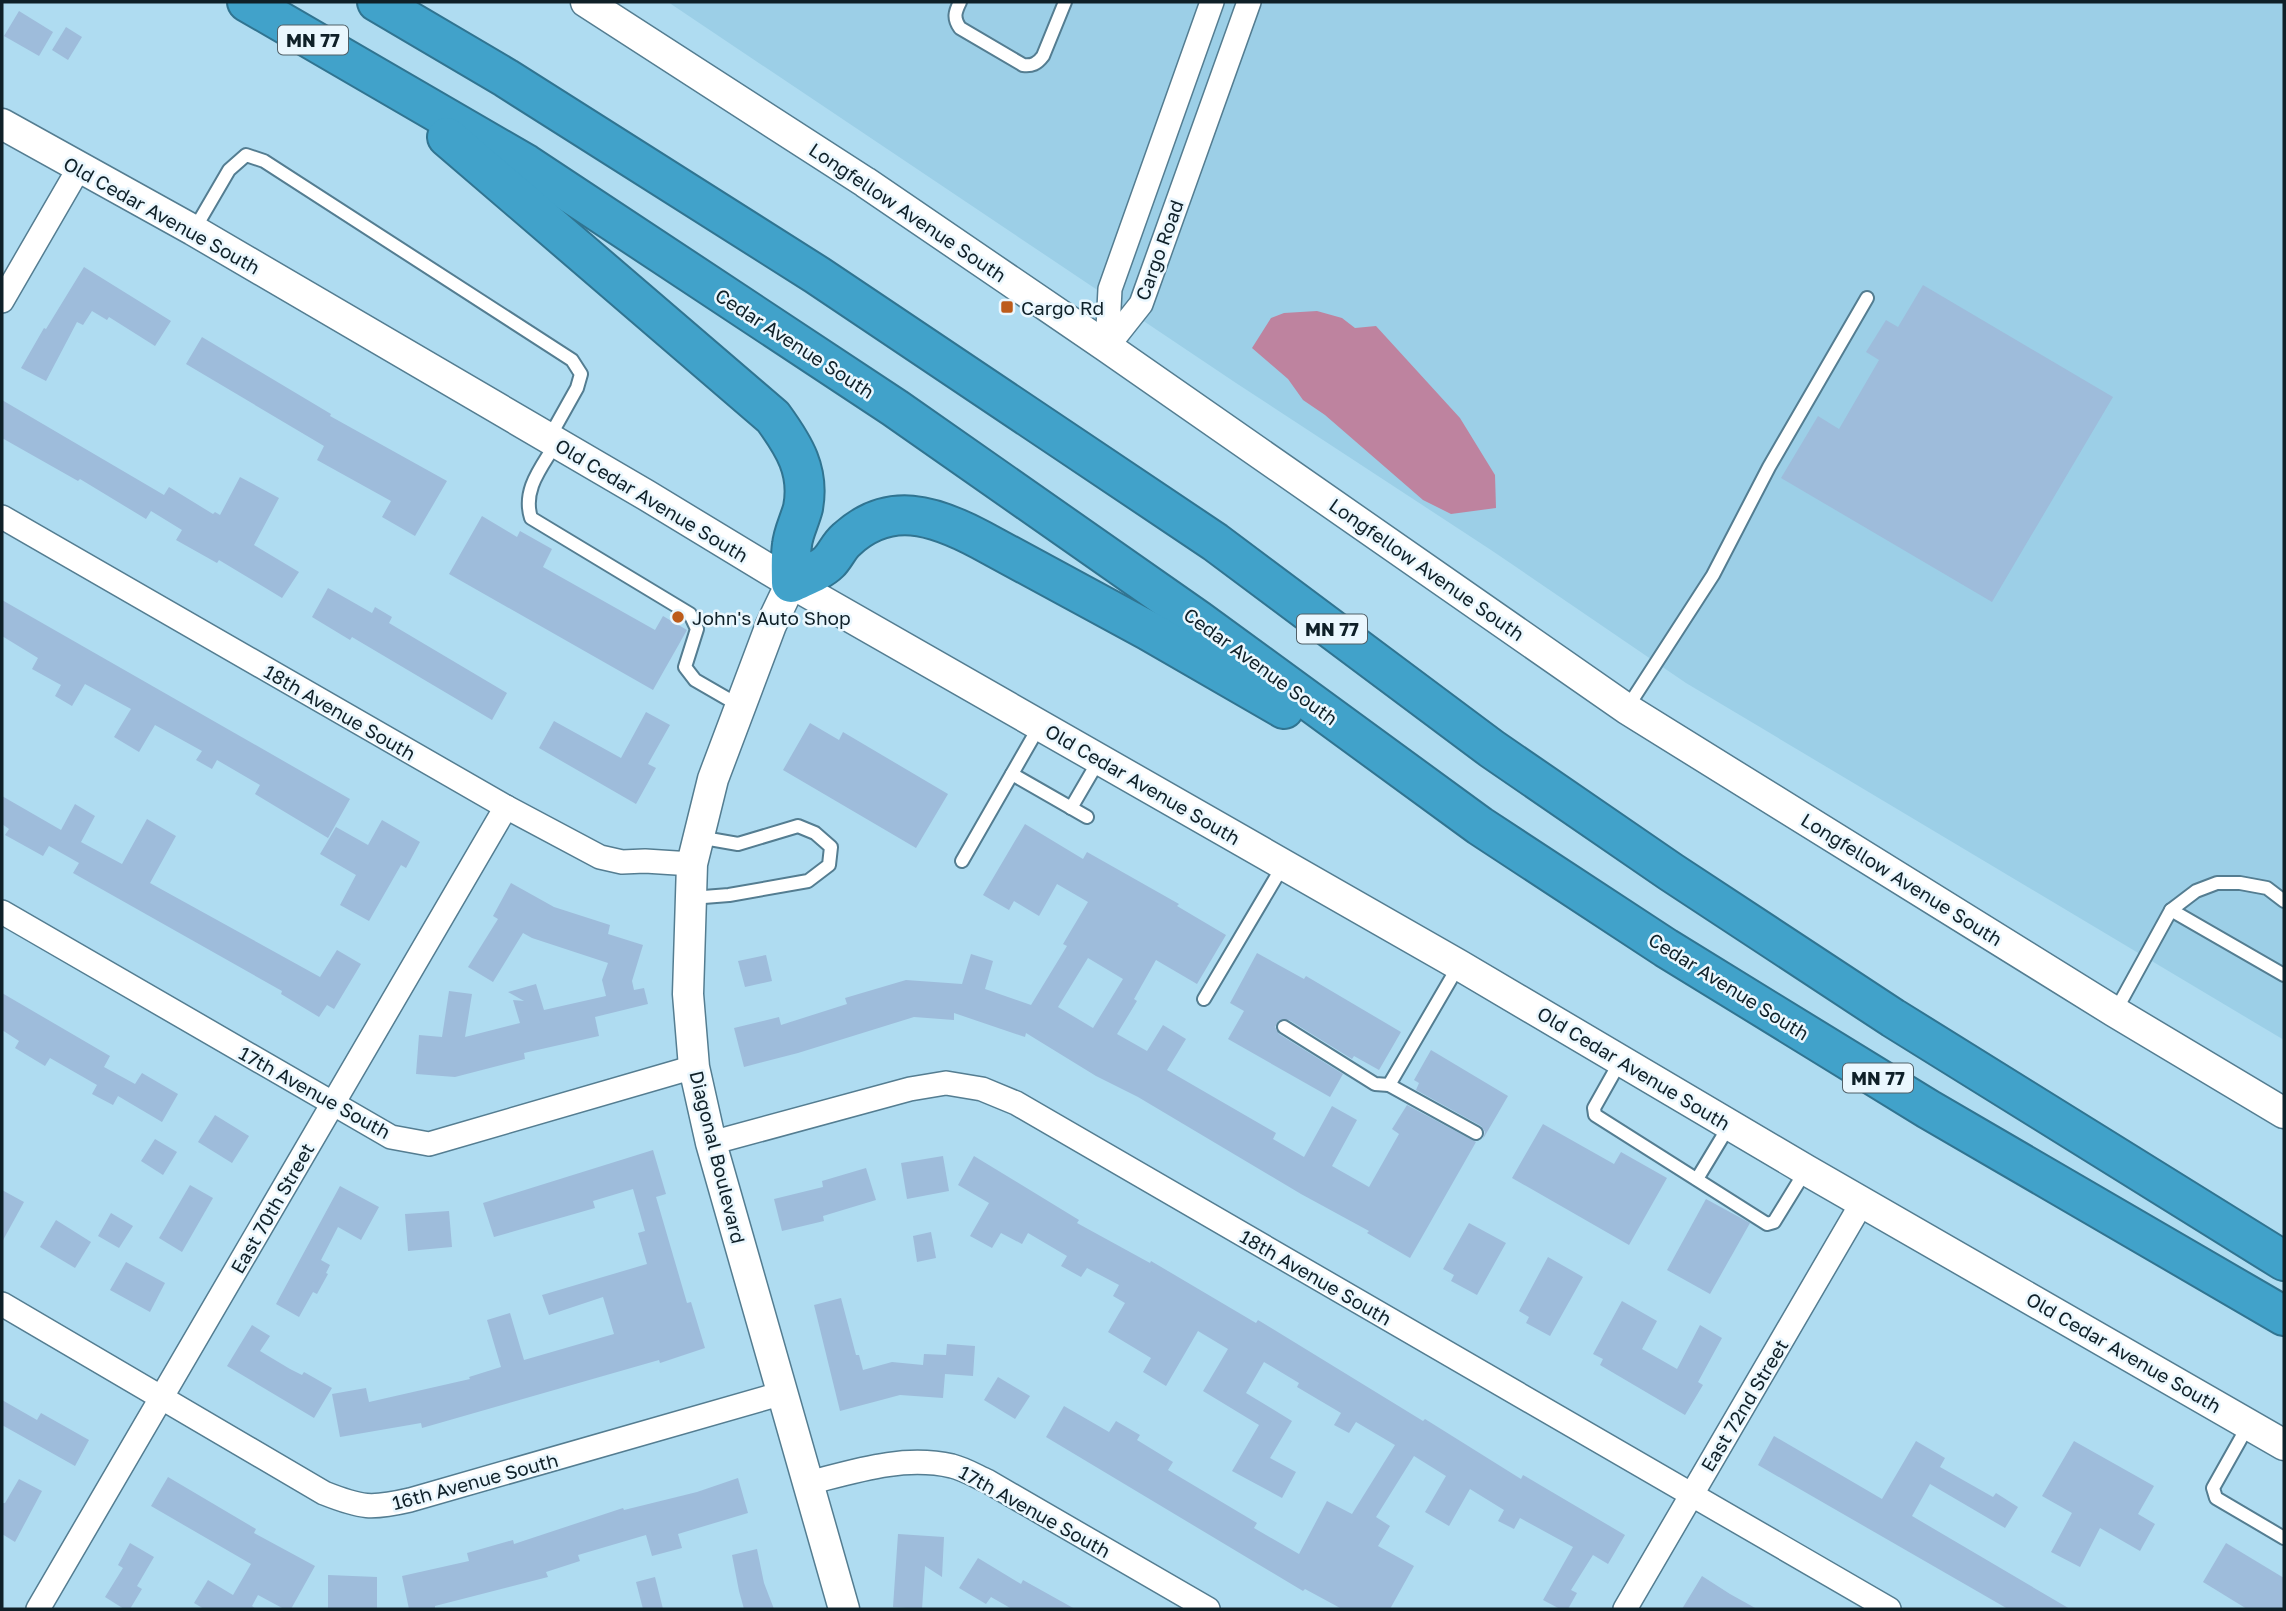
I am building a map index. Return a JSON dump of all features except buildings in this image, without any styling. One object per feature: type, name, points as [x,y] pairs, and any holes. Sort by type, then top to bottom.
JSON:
[{"type":"highway","name":"Cedar Avenue South","points":[[247,2],[526,164],[895,408],[1198,620],[1480,826],[1666,948],[1928,1109],[2284,1316]]},
{"type":"highway","name":"MN 77","points":[[377,2],[506,78],[817,275],[1215,542],[1492,749],[1671,872],[1893,1018],[2284,1261]]},
{"type":"highway","points":[[379,79],[773,417],[795,448],[804,479],[803,506],[792,542],[791,583],[828,563],[844,541],[866,525],[887,517],[910,514],[954,525],[1149,631],[1480,826]]},
{"type":"street","name":"Longfellow Avenue South","points":[[586,2],[865,181],[1627,709],[2115,1012],[2284,1113]]},
{"type":"street","name":"Cargo Road","points":[[1107,347],[1110,289],[1212,2]]},
{"type":"street","name":"Cargo Road","points":[[1107,347],[1141,304],[1249,2]]},
{"type":"street","name":"Old Cedar Avenue South","points":[[2,124],[193,230],[553,440],[791,583],[1459,965],[1807,1170],[2284,1445]]},
{"type":"street","points":[[2,301],[79,168]]},
{"type":"street","name":"18th Avenue South","points":[[2,517],[506,807],[600,857],[622,862],[695,850]]},
{"type":"street","name":"Diagonal Boulevard","points":[[791,583],[774,617],[713,779],[695,850],[688,994],[694,1067],[711,1143],[844,1609]]},
{"type":"street","name":"East 70th Street","points":[[38,1609],[506,807]]},
{"type":"street","name":"17th Avenue South","points":[[2,912],[391,1137],[429,1144],[694,1067]]},
{"type":"street","name":"18th Avenue South","points":[[711,1143],[910,1089],[946,1083],[982,1089],[1016,1103],[1889,1609]]},
{"type":"street","name":"East 72nd Street","points":[[1625,1609],[1863,1201]]},
{"type":"street","name":"16th Avenue South","points":[[2,1304],[324,1493],[354,1505],[382,1506],[783,1393]]},
{"type":"street","name":"17th Avenue South","points":[[808,1482],[884,1464],[920,1461],[955,1466],[987,1481],[1208,1609]]},
{"type":"lane","points":[[960,2],[954,15],[960,28],[1023,65],[1031,66],[1043,56],[1060,4]]},
{"type":"lane","points":[[193,230],[229,170],[246,155],[264,161],[572,360],[581,374],[529,490],[527,504],[531,518],[690,614],[697,629],[685,667],[695,680],[741,706]]},
{"type":"lane","points":[[1627,709],[1713,575],[1769,467],[1867,298]]},
{"type":"lane","points":[[962,861],[1040,725]]},
{"type":"lane","points":[[1071,808],[1100,759]]},
{"type":"lane","points":[[1013,774],[1087,817]]},
{"type":"lane","points":[[691,898],[729,895],[808,881],[829,865],[831,847],[815,833],[798,825],[738,844],[695,850]]},
{"type":"lane","points":[[1204,999],[1284,864]]},
{"type":"lane","points":[[2115,1012],[2171,910],[2196,891],[2217,883],[2240,883],[2267,888],[2284,901]]},
{"type":"lane","points":[[2171,910],[2284,975]]},
{"type":"lane","points":[[1389,1085],[1459,965]]},
{"type":"lane","points":[[1284,1027],[1375,1084],[1389,1085],[1476,1133]]},
{"type":"lane","points":[[1621,1060],[1594,1108],[1595,1115],[1766,1224],[1774,1222],[1807,1170]]},
{"type":"lane","points":[[1697,1180],[1729,1124]]},
{"type":"lane","points":[[2249,1424],[2213,1488],[2216,1498],[2284,1538]]},
{"type":"shaded area","points":[[668,2],[2284,2],[2284,1040],[1686,683],[1491,550],[1236,383]]},
{"type":"shaded area","points":[[1317,311],[1342,318],[1355,328],[1376,326],[1460,418],[1495,475],[1496,508],[1451,514],[1423,500],[1325,415],[1303,400],[1288,379],[1252,348],[1271,318],[1284,313]]},
{"type":"place","name":"Cargo Rd","points":[[1007,307]]},
{"type":"place","name":"John's Auto Shop","points":[[678,617]]}]
